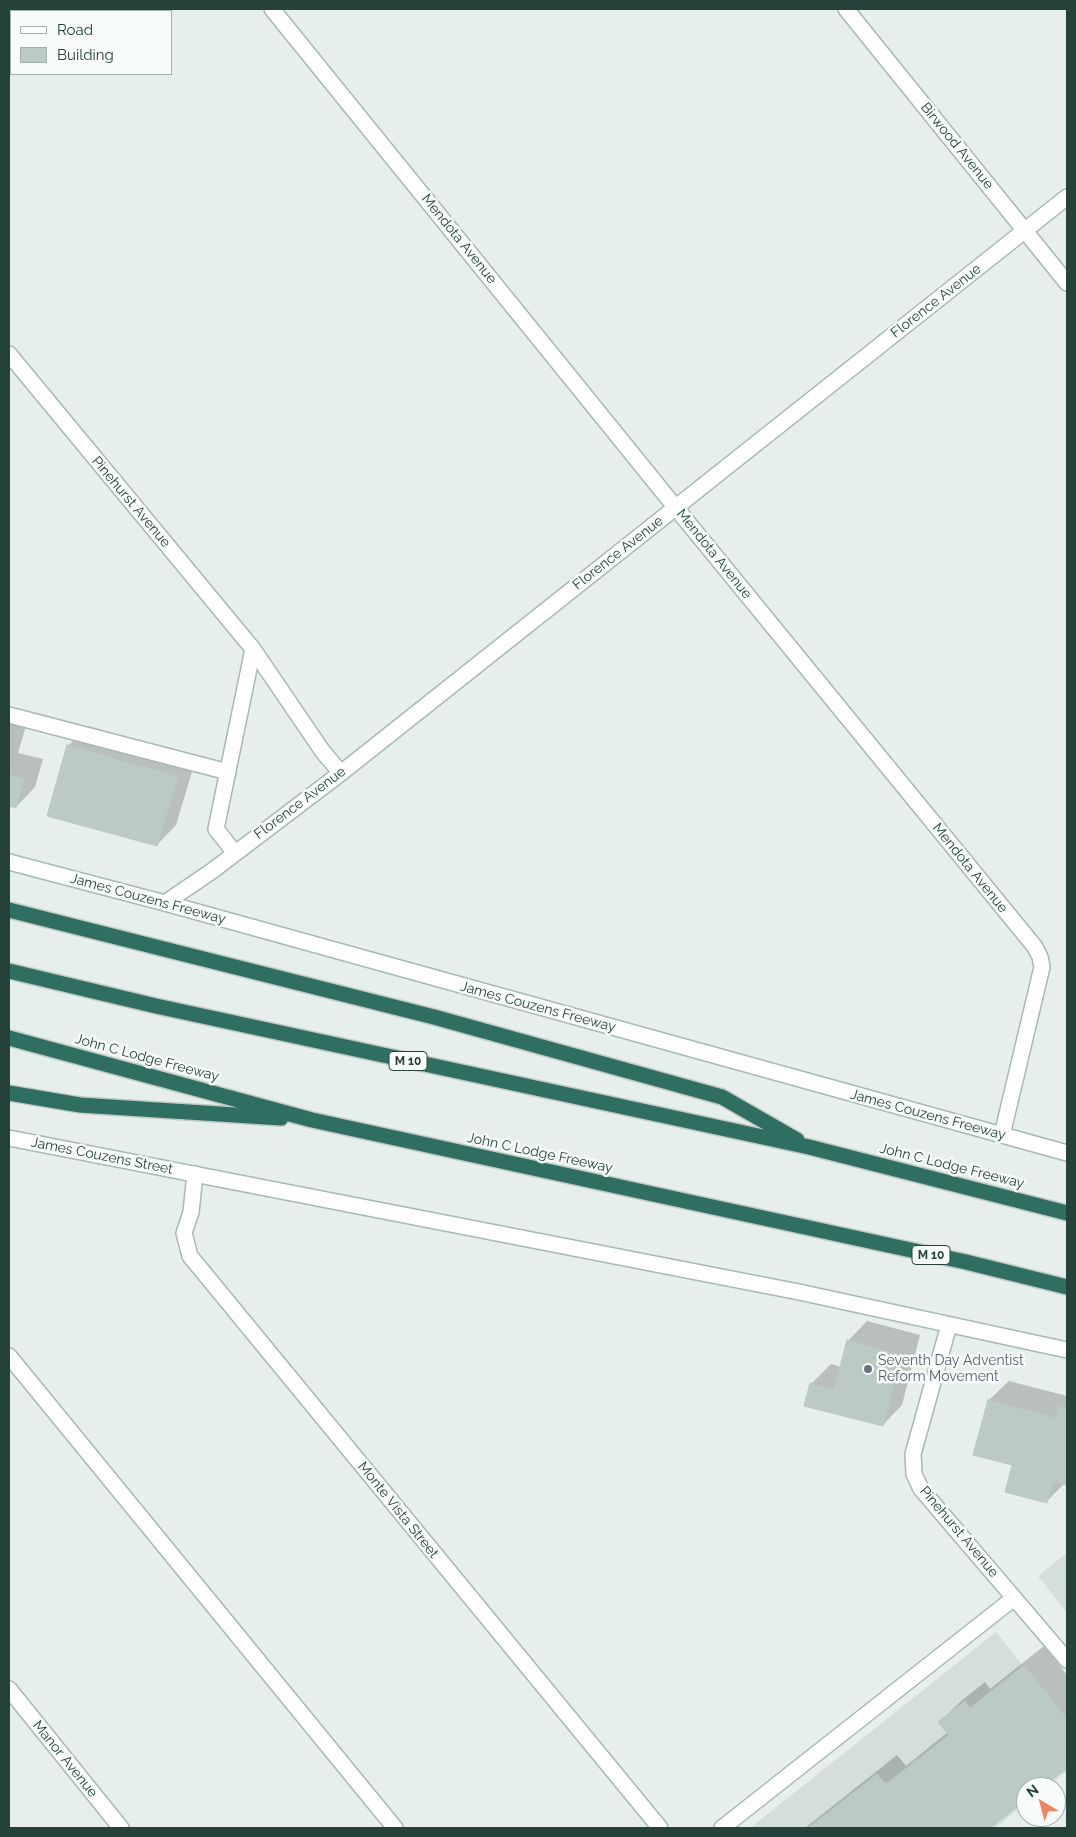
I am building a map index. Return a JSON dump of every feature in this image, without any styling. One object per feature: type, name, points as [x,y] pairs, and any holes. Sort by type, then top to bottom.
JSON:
[{"type":"highway","points":[[9,910],[407,1010],[722,1098],[809,1147]]},
{"type":"highway","name":"John C Lodge Freeway","points":[[9,971],[156,1006],[809,1147],[972,1187],[1067,1213]]},
{"type":"highway","name":"John C Lodge Freeway","points":[[9,1038],[312,1120],[966,1262],[1067,1288]]},
{"type":"highway","points":[[9,1093],[80,1105],[312,1120]]},
{"type":"street","name":"Mendota Avenue","points":[[272,9],[1035,947],[1042,967],[1002,1135]]},
{"type":"street","name":"Birwood Avenue","points":[[846,9],[1067,283]]},
{"type":"street","name":"Florence Avenue","points":[[165,903],[341,773],[1067,197]]},
{"type":"street","name":"Pinehurst Avenue","points":[[9,354],[253,650],[323,752],[341,773]]},
{"type":"street","points":[[235,853],[216,829],[253,650]]},
{"type":"street","points":[[9,716],[228,772]]},
{"type":"street","name":"James Couzens Freeway","points":[[9,862],[165,903],[1067,1153]]},
{"type":"street","name":"James Couzens Street","points":[[9,1138],[194,1174]]},
{"type":"street","points":[[194,1174],[799,1292],[1067,1350]]},
{"type":"street","name":"Monte Vista Street","points":[[194,1174],[191,1212],[184,1233],[190,1256],[660,1828]]},
{"type":"street","name":"Pinehurst Avenue","points":[[949,1325],[913,1454],[914,1474],[921,1489],[1067,1660]]},
{"type":"street","points":[[9,1356],[395,1828]]},
{"type":"street","points":[[722,1828],[1014,1598]]},
{"type":"street","name":"Manor Avenue","points":[[9,1689],[121,1828]]},
{"type":"shaded area","points":[[1067,1553],[1067,1613],[1038,1576]]},
{"type":"shaded area","points":[[996,1632],[1067,1721],[1067,1771],[1060,1777],[1016,1777],[1016,1811],[995,1828],[750,1828]]},
{"type":"building","points":[[67,745],[178,777],[157,846],[47,816]]},
{"type":"building","points":[[9,775],[24,779],[16,808],[9,806]]},
{"type":"building","name":"Seventh Day Adventist Reform Movement","points":[[847,1340],[901,1355],[883,1426],[804,1406],[810,1383],[834,1390]]},
{"type":"building","points":[[988,1400],[1056,1418],[1059,1406],[1067,1409],[1067,1485],[1053,1482],[1047,1503],[1005,1492],[1012,1465],[973,1455]]},
{"type":"building","points":[[1024,1665],[1067,1719],[1067,1768],[1056,1777],[1016,1777],[1016,1808],[990,1828],[808,1828],[877,1774],[886,1784],[949,1735],[938,1722],[965,1701],[970,1708]]},
{"type":"place","name":"Seventh Day Adventist Reform Movement","points":[[868,1369]]}]
